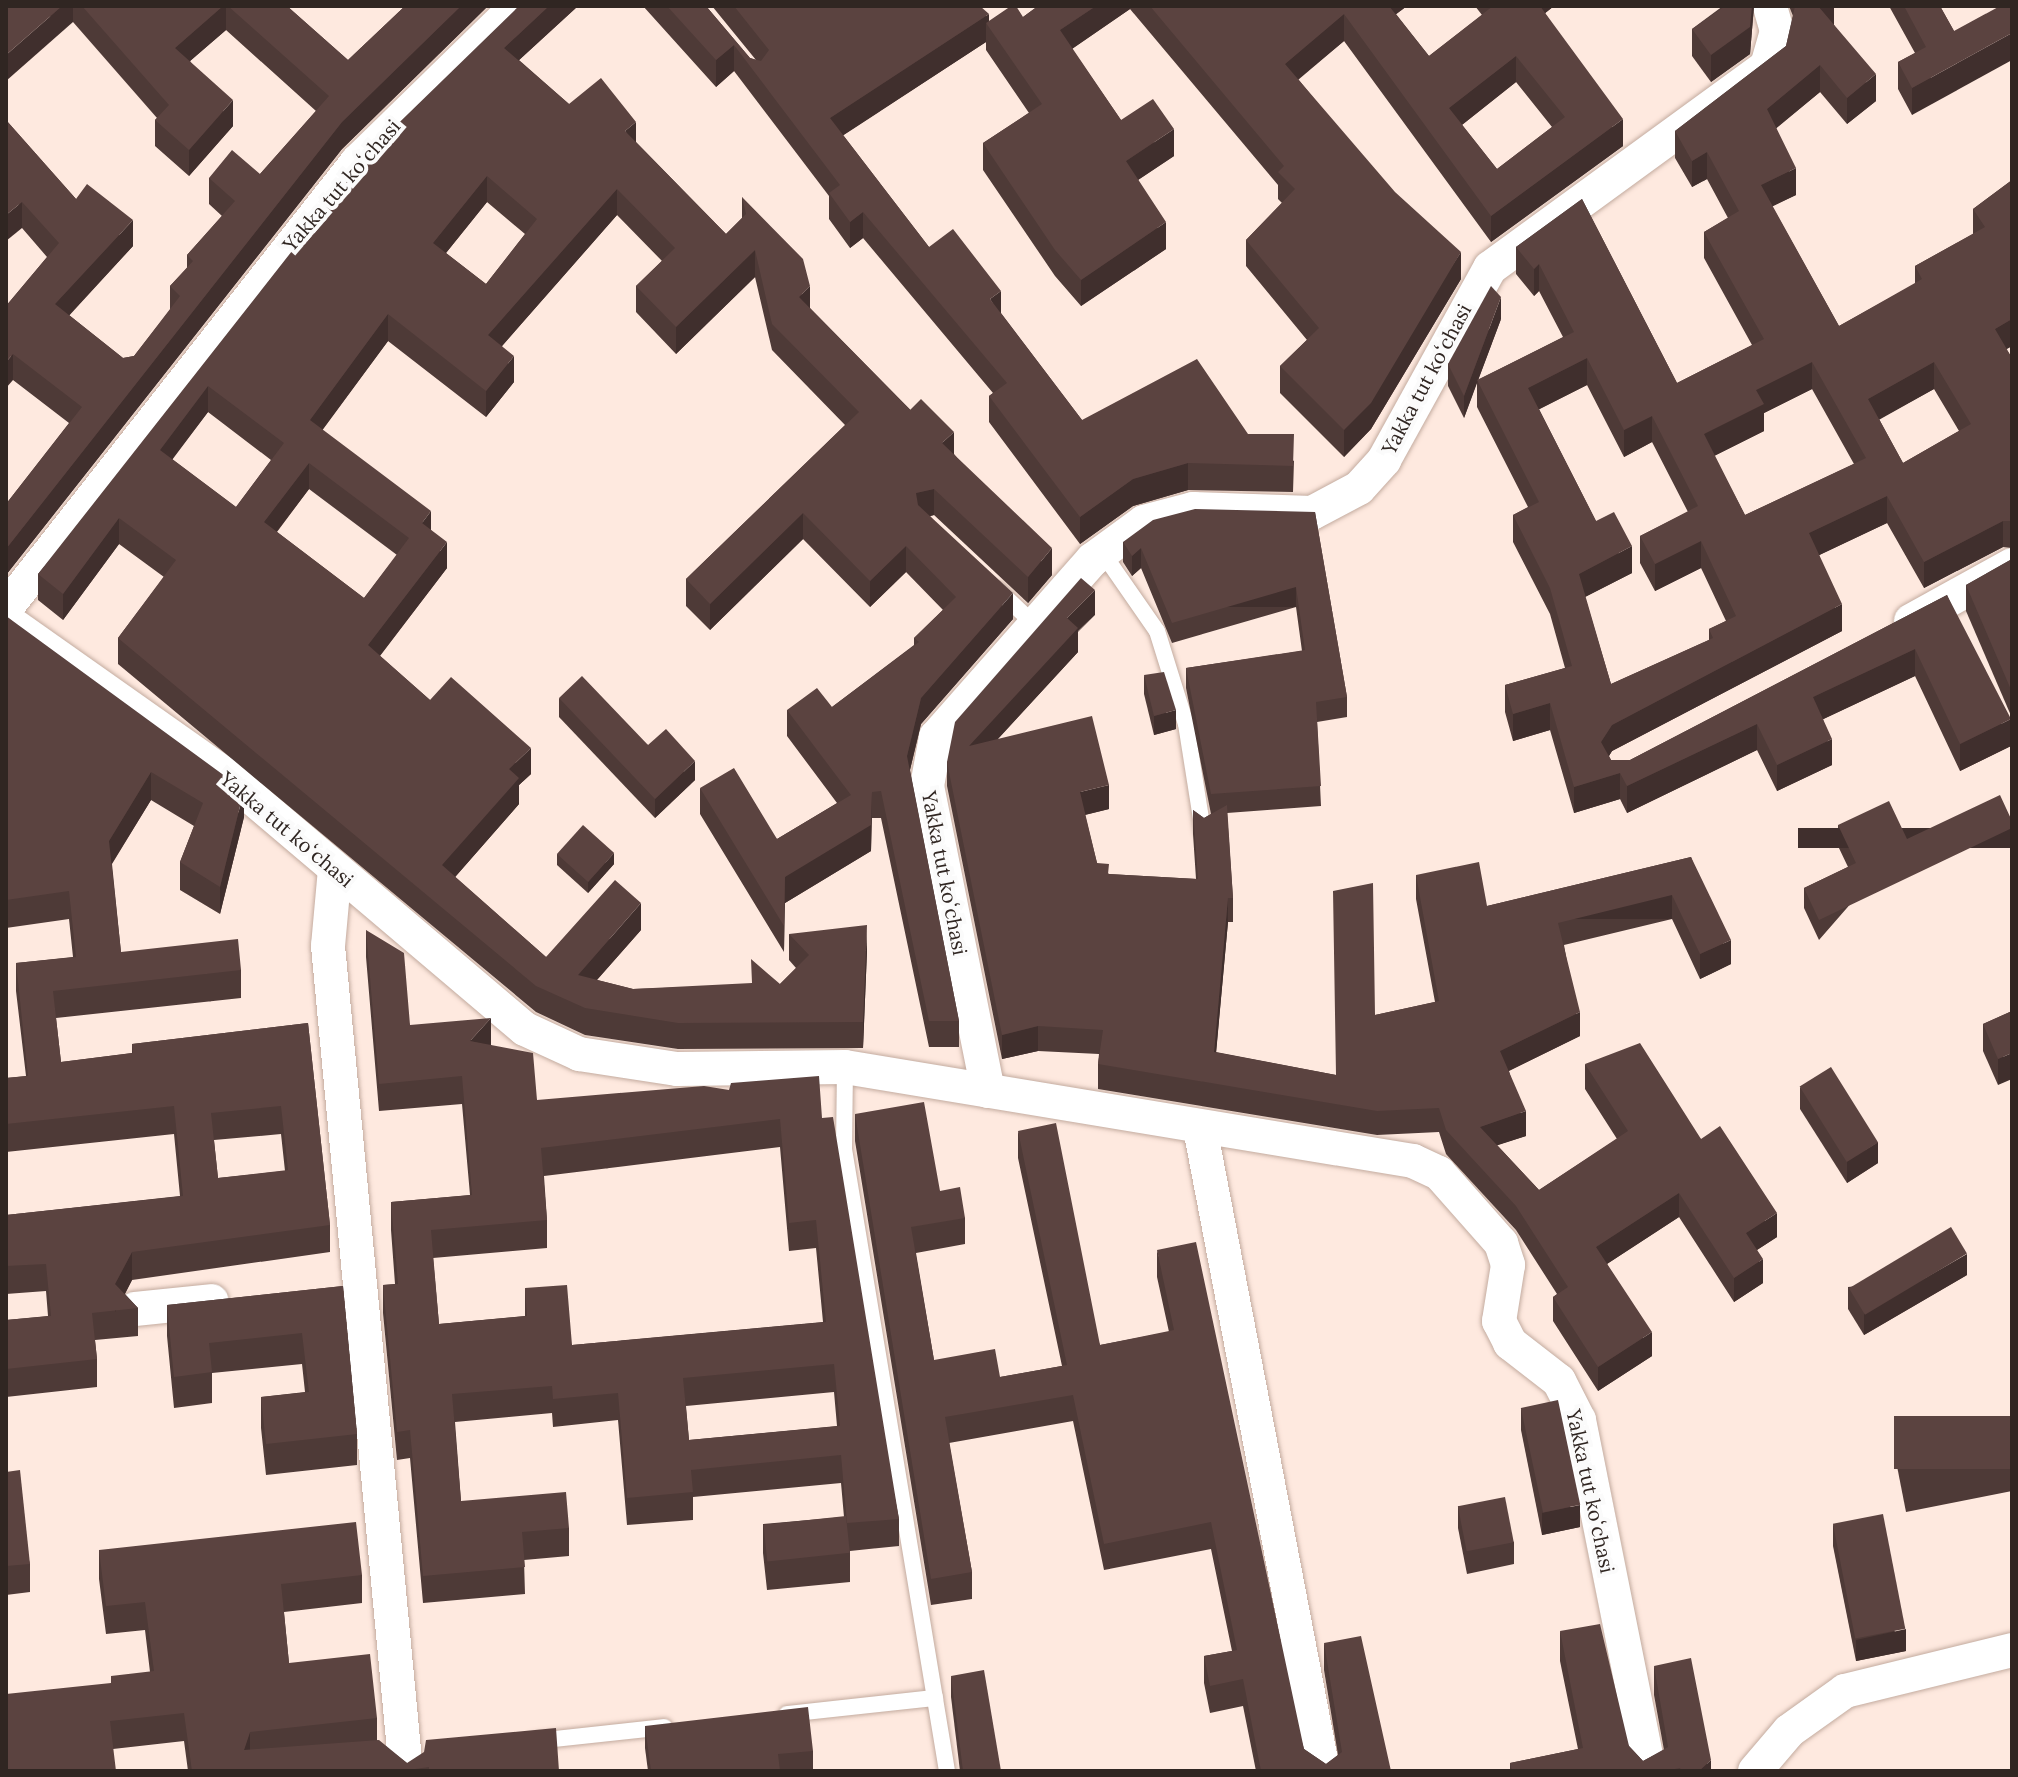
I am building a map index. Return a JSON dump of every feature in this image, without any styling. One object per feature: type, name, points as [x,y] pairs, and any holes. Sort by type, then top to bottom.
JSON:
[{"type":"street","name":"Yakka tut koʻchasi","points":[[6,608],[358,161],[517,6]]},
{"type":"street","name":"Yakka tut koʻchasi","points":[[988,1091],[927,762],[951,716],[1102,552],[1144,522],[1193,509],[1312,513],[1359,488],[1384,460],[1490,268],[1767,66],[1777,31],[1770,6]]},
{"type":"street","points":[[1882,636],[1954,608],[2012,565]]},
{"type":"street","name":"Yakka tut koʻchasi","points":[[6,620],[224,774],[525,1029],[579,1054],[677,1069],[845,1067],[1413,1161],[1457,1187],[1501,1243],[1508,1265],[1499,1321],[1510,1343],[1559,1381],[1579,1420],[1649,1771]]},
{"type":"street","points":[[335,869],[328,946],[345,1287],[405,1759]]},
{"type":"street","points":[[1200,1128],[1323,1771]]},
{"type":"street","points":[[135,1309],[240,1298]]},
{"type":"street","points":[[1755,1771],[1789,1731],[1845,1691],[2012,1650]]},
{"type":"lane","points":[[1102,552],[1157,631],[1186,724],[1203,831]]},
{"type":"lane","points":[[980,574],[1035,625]]},
{"type":"lane","points":[[845,1067],[844,1149],[947,1771]]},
{"type":"lane","points":[[763,1716],[935,1698]]},
{"type":"lane","points":[[513,1743],[685,1725]]},
{"type":"building","points":[[6,6],[62,6],[6,55]]},
{"type":"building","points":[[82,6],[223,6],[175,48],[233,100],[189,150],[155,120],[169,105]]},
{"type":"building","points":[[228,6],[287,6],[348,60],[405,6],[461,6],[342,122],[6,549],[6,504],[82,407],[13,354],[6,362],[6,306],[59,243],[22,202],[6,215],[6,120],[76,199],[87,184],[133,220],[55,304],[123,358],[134,356],[180,296],[170,286],[193,261],[187,255],[235,201],[209,178],[232,150],[260,174],[329,96]]},
{"type":"building","points":[[519,6],[549,6],[504,48],[569,104],[601,78],[636,122],[625,131],[726,234],[746,214],[742,197],[803,259],[810,286],[799,297],[910,410],[921,399],[954,432],[942,443],[1052,548],[1028,577],[934,489],[916,493],[918,505],[1013,593],[921,698],[907,756],[959,1021],[929,1021],[881,791],[872,792],[871,825],[785,877],[784,926],[700,788],[734,768],[777,839],[851,795],[787,710],[817,688],[832,707],[919,642],[914,638],[956,597],[906,546],[870,581],[803,513],[710,604],[686,579],[859,412],[772,324],[755,250],[676,327],[636,286],[675,248],[617,189],[488,335],[514,356],[486,391],[388,314],[310,420],[431,511],[422,523],[447,542],[368,645],[430,700],[451,677],[531,748],[509,769],[519,778],[442,865],[546,957],[615,880],[641,903],[578,975],[633,989],[752,983],[751,959],[780,984],[809,955],[789,934],[867,925],[863,1022],[678,1023],[585,1008],[536,986],[118,638],[176,560],[119,518],[63,594],[38,574],[373,148]],"holes":[[[487,176],[537,219],[486,284],[433,243]],[[208,386],[284,443],[236,507],[160,450]],[[309,463],[409,538],[364,598],[264,522]]]},
{"type":"building","points":[[667,6],[706,6],[750,58],[761,61],[769,50],[734,6],[980,6],[989,14],[830,118],[929,247],[953,229],[1001,291],[990,299],[1082,420],[1197,359],[1248,434],[1294,434],[1293,466],[1188,463],[1133,479],[1080,517],[989,396],[1007,383],[863,212],[850,222],[829,193],[840,185],[734,45],[716,60]]},
{"type":"building","points":[[1011,6],[1016,6],[1023,17],[1038,6],[1096,6],[1060,30],[1121,120],[1153,99],[1174,129],[1126,161],[1166,222],[1081,280],[1055,250],[983,143],[1042,104],[986,23]]},
{"type":"building","points":[[1150,6],[1389,6],[1429,56],[1493,6],[1540,6],[1623,119],[1491,216],[1344,14],[1285,64],[1395,192],[1461,252],[1371,403],[1344,430],[1280,366],[1319,328],[1246,240],[1295,189],[1278,172],[1284,166]],"holes":[[[1516,56],[1565,117],[1497,169],[1449,108]]]},
{"type":"building","points":[[1725,6],[1752,6],[1750,27],[1711,55],[1692,29]]},
{"type":"building","points":[[1795,6],[1818,6],[1876,74],[1847,98],[1820,65],[1767,109],[1796,168],[1761,185],[1839,326],[1922,279],[1915,266],[1985,227],[1973,209],[2012,180],[2012,319],[1995,329],[2012,358],[2012,521],[2003,521],[1924,562],[1887,496],[1809,533],[1842,604],[1612,725],[1601,742],[1611,760],[1630,760],[1947,595],[2011,719],[1960,744],[1915,649],[1813,697],[1832,739],[1777,765],[1757,724],[1627,786],[1620,773],[1574,787],[1550,703],[1513,714],[1505,685],[1572,666],[1550,588],[1513,515],[1539,502],[1477,380],[1574,332],[1539,264],[1534,269],[1516,247],[1582,199],[1677,383],[1764,339],[1704,232],[1739,211],[1707,152],[1692,161],[1675,131],[1786,46]],"holes":[[[1587,358],[1624,430],[1652,416],[1698,506],[1640,536],[1655,564],[1701,541],[1736,616],[1709,629],[1713,638],[1611,684],[1579,574],[1632,546],[1614,512],[1596,521],[1528,388]],[[1812,362],[1866,458],[1745,515],[1704,434],[1764,404],[1756,390]],[[1934,362],[1971,424],[1903,463],[1868,399]]]},
{"type":"building","points":[[1904,6],[1940,6],[1954,31],[2000,6],[2012,6],[2012,33],[1912,88],[1898,62],[1926,47]]},
{"type":"building","points":[[1491,286],[1501,297],[1464,396],[1448,364]]},
{"type":"building","points":[[1195,509],[1315,512],[1347,697],[1316,702],[1321,786],[1211,794],[1186,668],[1305,650],[1296,587],[1172,623],[1141,548],[1132,556],[1123,542],[1153,520]]},
{"type":"building","points":[[2012,559],[2012,692],[1966,585]]},
{"type":"building","points":[[1081,578],[1095,590],[1067,618],[1078,628],[969,746],[1092,716],[1109,785],[1080,792],[1097,863],[1109,864],[1108,874],[1198,879],[1193,810],[1204,818],[1227,805],[1233,898],[1228,898],[1214,1052],[1336,1075],[1333,891],[1373,883],[1375,1015],[1439,1001],[1416,875],[1479,862],[1487,906],[1691,857],[1731,940],[1700,954],[1672,895],[1558,923],[1580,1012],[1500,1051],[1526,1111],[1480,1127],[1539,1190],[1628,1131],[1585,1064],[1640,1043],[1701,1139],[1720,1126],[1777,1213],[1746,1233],[1763,1259],[1734,1278],[1679,1193],[1596,1247],[1652,1332],[1598,1367],[1553,1297],[1568,1287],[1516,1206],[1446,1130],[1439,1108],[1377,1111],[1098,1064],[1103,1030],[1038,1026],[1002,1035],[947,762],[955,722]]},
{"type":"building","points":[[6,616],[244,790],[220,887],[180,862],[203,803],[151,772],[109,841],[121,952],[238,939],[241,970],[53,991],[61,1062],[133,1053],[132,1044],[308,1023],[330,1225],[132,1252],[115,1284],[138,1308],[92,1313],[97,1359],[6,1369],[6,1320],[51,1316],[46,1264],[6,1266],[6,1215],[183,1196],[174,1106],[6,1124],[6,1078],[28,1076],[16,963],[76,957],[69,891],[6,900]],"holes":[[[281,1106],[288,1170],[218,1178],[211,1113]]]},
{"type":"building","points":[[1164,672],[1176,710],[1154,716],[1144,675]]},
{"type":"building","points":[[582,676],[648,745],[666,729],[695,761],[655,799],[559,698]]},
{"type":"building","points":[[2000,795],[2012,828],[1819,920],[1804,888],[1856,863],[1838,825],[1889,801],[1907,839]]},
{"type":"building","points":[[583,825],[614,853],[588,882],[557,854]]},
{"type":"building","points":[[366,930],[404,953],[410,1025],[491,1018],[470,1041],[533,1053],[537,1100],[704,1086],[729,1090],[731,1083],[819,1076],[822,1118],[833,1117],[899,1519],[847,1523],[841,1455],[691,1470],[693,1492],[627,1498],[618,1393],[553,1399],[552,1386],[452,1394],[461,1501],[566,1492],[569,1528],[522,1532],[525,1567],[423,1576],[410,1430],[397,1432],[383,1285],[398,1284],[391,1202],[472,1195],[462,1076],[379,1084]],"holes":[[[780,1119],[789,1223],[816,1220],[826,1322],[572,1345],[567,1285],[525,1288],[527,1316],[439,1324],[431,1230],[547,1220],[541,1148]],[[834,1364],[840,1426],[689,1440],[683,1378]]]},
{"type":"building","points":[[2012,1011],[2012,1053],[1998,1059],[1983,1024]]},
{"type":"building","points":[[1831,1067],[1878,1142],[1847,1162],[1800,1087]]},
{"type":"building","points":[[924,1102],[940,1191],[960,1187],[965,1218],[911,1227],[934,1360],[995,1349],[1000,1377],[1067,1365],[1018,1131],[1056,1123],[1100,1345],[1174,1330],[1157,1250],[1196,1242],[1304,1749],[1326,1764],[1342,1752],[1324,1643],[1361,1636],[1391,1771],[1261,1771],[1243,1679],[1210,1686],[1204,1656],[1237,1650],[1211,1522],[1104,1544],[1073,1395],[945,1417],[972,1572],[931,1579],[855,1114]]},
{"type":"building","points":[[1951,1227],[1967,1254],[1865,1315],[1849,1288]]},
{"type":"building","points":[[343,1286],[357,1434],[266,1444],[261,1397],[309,1392],[302,1333],[209,1343],[212,1372],[174,1377],[167,1305]]},
{"type":"building","points":[[1558,1400],[1580,1505],[1543,1513],[1521,1408]]},
{"type":"building","points":[[1894,1416],[2012,1416],[2012,1469],[1894,1469]]},
{"type":"building","points":[[20,1470],[30,1564],[6,1566],[6,1472]]},
{"type":"building","points":[[1505,1497],[1514,1542],[1467,1551],[1458,1506]]},
{"type":"building","points":[[1883,1514],[1905,1629],[1855,1639],[1833,1524]]},
{"type":"building","points":[[846,1516],[850,1553],[767,1561],[763,1525]]},
{"type":"building","points":[[356,1522],[362,1575],[281,1584],[289,1663],[370,1654],[377,1718],[250,1732],[244,1750],[379,1740],[407,1763],[424,1752],[426,1740],[556,1728],[559,1771],[429,1771],[429,1767],[401,1771],[192,1771],[184,1713],[110,1721],[116,1771],[6,1771],[6,1694],[111,1683],[111,1676],[154,1671],[145,1602],[106,1606],[99,1550]]},
{"type":"building","points":[[1600,1624],[1629,1746],[1643,1761],[1668,1747],[1654,1666],[1691,1658],[1711,1760],[1699,1771],[1681,1771],[1680,1768],[1665,1771],[1512,1771],[1510,1763],[1583,1748],[1560,1631]]},
{"type":"building","points":[[984,1670],[1001,1771],[963,1771],[951,1676]]},
{"type":"building","points":[[808,1707],[813,1751],[778,1754],[780,1771],[651,1771],[645,1726]]}]
